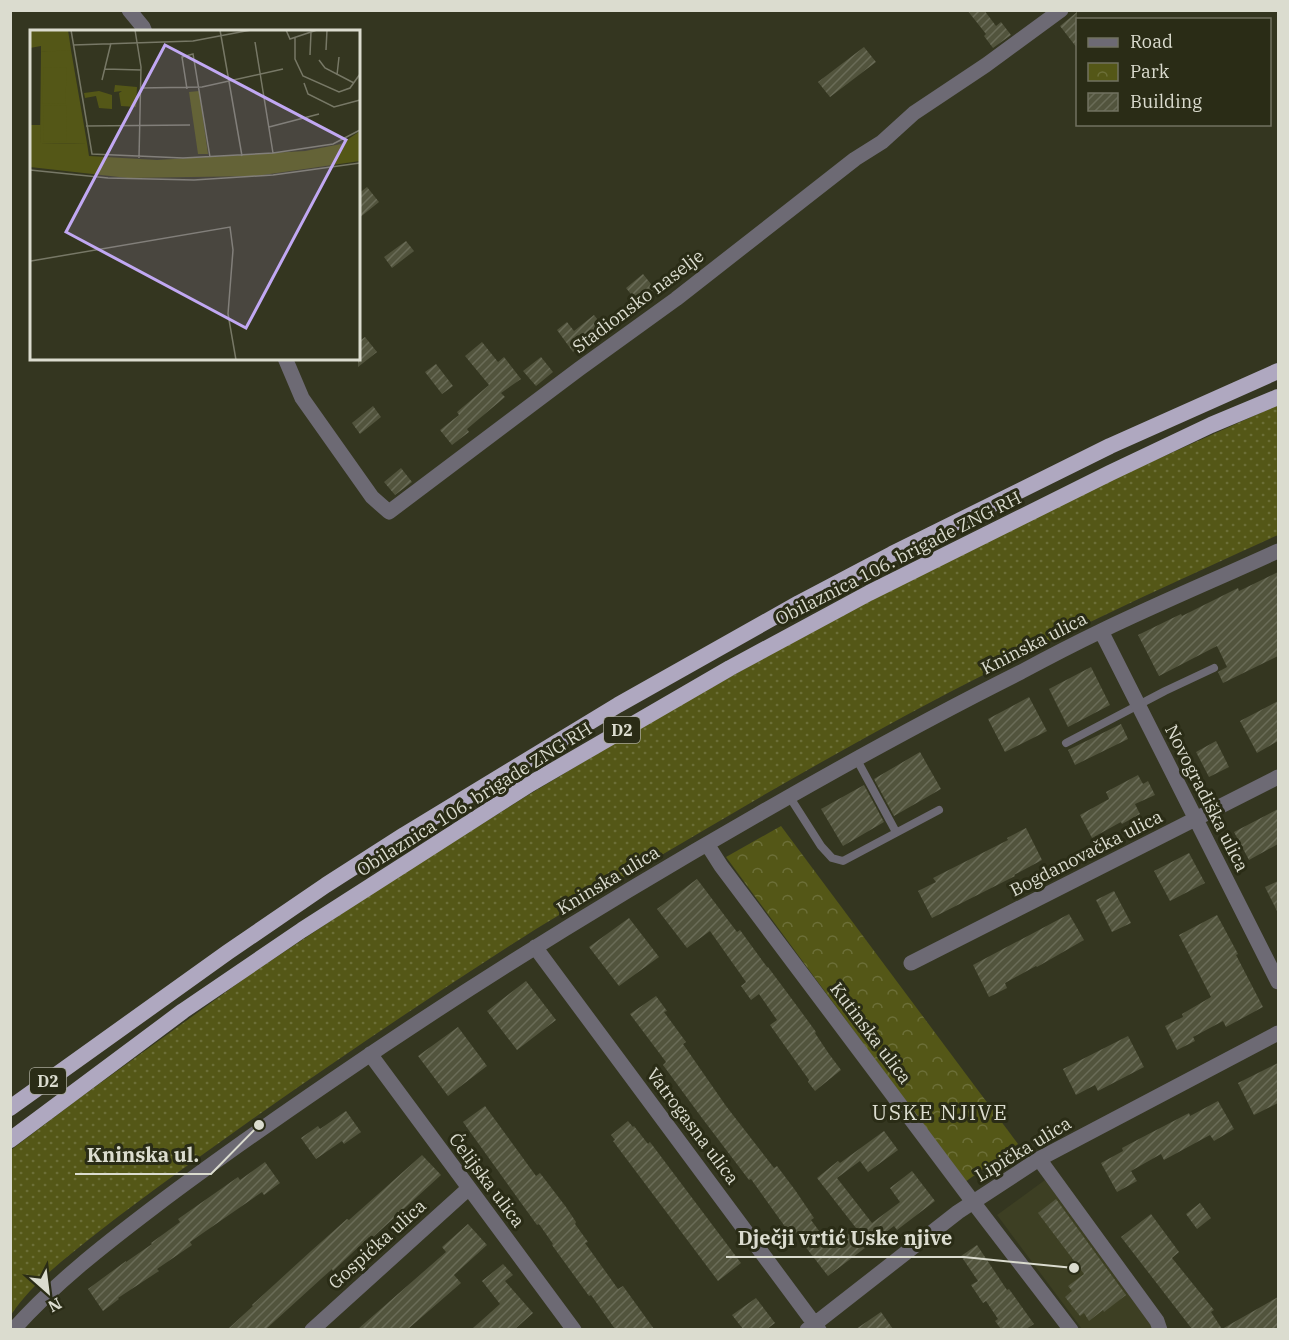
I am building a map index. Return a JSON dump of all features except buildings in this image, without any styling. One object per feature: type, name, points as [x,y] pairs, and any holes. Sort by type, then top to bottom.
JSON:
[{"type":"highway","name":"Obilaznica 106. brigade ZNG RH","points":[[10,1108],[218,959],[326,885],[618,705],[799,603],[902,549],[1110,446],[1278,371]]},
{"type":"highway","name":"Obilaznica 106. brigade ZNG RH","points":[[10,1140],[183,1011],[302,930],[560,766],[730,668],[869,593],[1110,473],[1211,425],[1278,397]]},
{"type":"street","points":[[129,10],[144,30]]},
{"type":"street","name":"Stadionsko naselje","points":[[286,360],[302,398],[372,497],[389,512],[676,299],[855,159],[882,142],[914,113],[986,65],[1060,10]]},
{"type":"street","name":"Kninska ulica","points":[[13,1329],[62,1280],[187,1182],[370,1054],[535,947],[856,758],[1101,631],[1278,551]]},
{"type":"street","name":"Novogradiška ulica","points":[[1101,631],[1278,982]]},
{"type":"street","name":"Bogdanovačka ulica","points":[[911,963],[1278,777]]},
{"type":"street","name":"Kutinska ulica","points":[[707,844],[721,866],[973,1202],[1071,1329]]},
{"type":"street","name":"Vatrogasna ulica","points":[[535,947],[814,1327]]},
{"type":"street","name":"Lipička ulica","points":[[814,1327],[973,1202],[1039,1159],[1278,1033]]},
{"type":"street","name":"Ćelijska ulica","points":[[370,1054],[569,1328]]},
{"type":"street","points":[[1039,1159],[1157,1321],[1160,1329]]},
{"type":"street","name":"Gospićka ulica","points":[[312,1329],[468,1188]]},
{"type":"lane","points":[[1066,743],[1214,668]]},
{"type":"lane","points":[[856,758],[896,832]]},
{"type":"lane","points":[[789,796],[821,846],[832,858],[843,861],[939,810]]},
{"type":"shaded area","points":[[1045,1180],[1150,1321],[1152,1329],[1082,1329],[997,1215]]},
{"type":"green space","points":[[1278,405],[1278,535],[1064,635],[910,713],[536,929],[329,1066],[158,1187],[51,1271],[11,1315],[11,1150],[248,976],[394,879],[525,797],[652,721],[796,640],[905,582],[1102,484]]},
{"type":"green space","points":[[781,826],[1018,1144],[965,1182],[726,857]]},
{"type":"place","name":"Kninska ul.","points":[[259,1125]]},
{"type":"place","name":"Dječji vrtić Uske njive","points":[[1074,1268]]},
{"type":"district","name":"USKE NJIVE","points":[[940,1112]]}]
